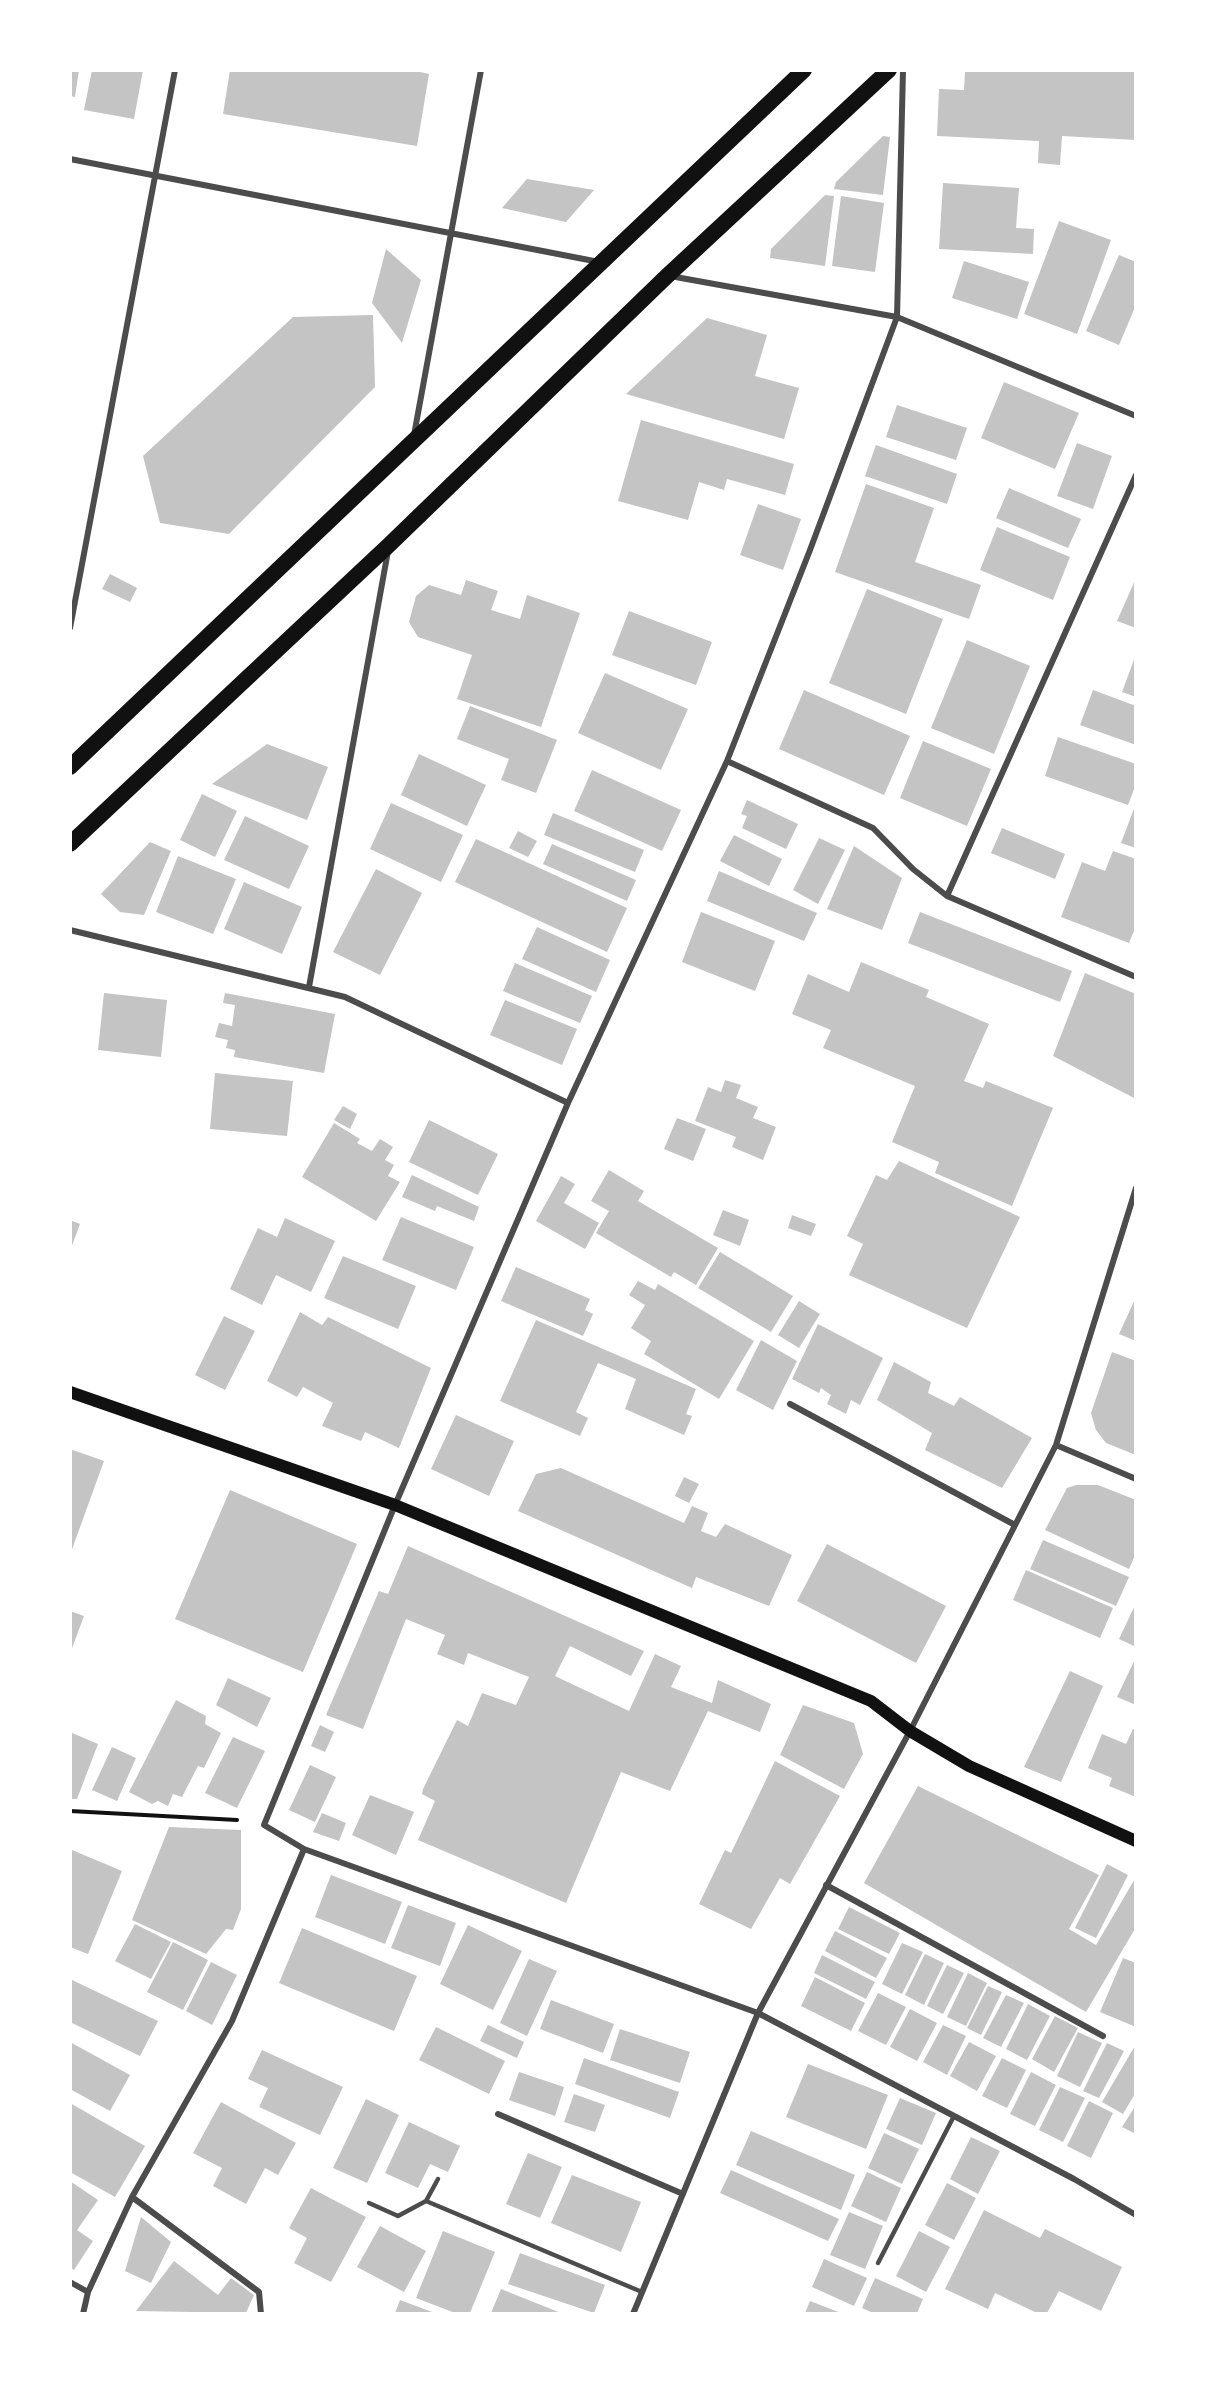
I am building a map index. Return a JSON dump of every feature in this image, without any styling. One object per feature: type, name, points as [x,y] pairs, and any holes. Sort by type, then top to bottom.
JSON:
[{"type":"highway","points":[[70,767],[599,262],[804,70]]},
{"type":"highway","points":[[70,844],[389,545],[667,276],[889,70]]},
{"type":"main road","points":[[70,1392],[395,1505],[871,1701],[910,1731],[969,1766],[1136,1841]]},
{"type":"street","points":[[70,628],[175,70]]},
{"type":"street","points":[[413,442],[481,70]]},
{"type":"street","points":[[903,70],[897,317],[810,550],[727,761],[568,1103],[395,1505],[264,1825],[304,1849],[758,2013],[1074,2179],[1136,2215]]},
{"type":"street","points":[[70,159],[599,262]]},
{"type":"street","points":[[667,276],[897,317],[1136,416]]},
{"type":"street","points":[[946,896],[1136,475]]},
{"type":"street","points":[[309,987],[389,545]]},
{"type":"street","points":[[727,761],[873,828],[914,869],[946,896],[1136,977]]},
{"type":"street","points":[[70,930],[345,997],[568,1103]]},
{"type":"street","points":[[633,2313],[758,2013],[910,1731],[1056,1445],[1136,1188]]},
{"type":"street","points":[[790,1404],[1015,1525]]},
{"type":"street","points":[[1056,1445],[1136,1479]]},
{"type":"street","points":[[83,2313],[88,2292],[132,2197],[232,2021],[304,1849]]},
{"type":"street","points":[[826,1885],[1103,2036]]},
{"type":"street","points":[[498,2114],[682,2194]]},
{"type":"street","points":[[132,2197],[260,2292],[261,2313]]},
{"type":"street","points":[[70,2282],[88,2292]]},
{"type":"lane","points":[[878,2264],[954,2116]]},
{"type":"lane","points":[[369,2203],[398,2216],[426,2201],[438,2179]]},
{"type":"lane","points":[[426,2201],[642,2292]]},
{"type":"path","points":[[70,1811],[235,1820],[264,1825]]},
{"type":"building","points":[[70,70],[79,70],[75,97],[70,96]]},
{"type":"building","points":[[92,70],[143,70],[134,119],[84,110]]},
{"type":"building","points":[[230,70],[411,70],[429,74],[417,146],[223,114]]},
{"type":"building","points":[[1136,70],[1136,140],[1062,136],[1060,165],[1038,163],[1039,141],[937,136],[939,89],[964,90],[965,71]]},
{"type":"building","points":[[883,136],[890,137],[883,195],[834,189],[836,182]]},
{"type":"building","points":[[527,179],[594,190],[566,222],[502,208]]},
{"type":"building","points":[[943,183],[1019,188],[1016,228],[1034,229],[1033,254],[939,249]]},
{"type":"building","points":[[825,195],[834,196],[825,266],[770,258],[771,249]]},
{"type":"building","points":[[841,196],[884,203],[875,272],[832,266]]},
{"type":"building","points":[[1059,221],[1111,240],[1077,334],[1024,314]]},
{"type":"building","points":[[386,249],[421,280],[402,343],[372,303]]},
{"type":"building","points":[[1119,255],[1136,262],[1136,305],[1119,345],[1086,331]]},
{"type":"building","points":[[964,261],[1029,282],[1017,319],[952,298]]},
{"type":"building","points":[[373,315],[375,387],[229,534],[160,523],[143,456],[293,317]]},
{"type":"building","points":[[707,318],[767,335],[755,376],[799,388],[784,439],[626,394]]},
{"type":"building","points":[[1004,382],[1079,413],[1055,469],[981,438]]},
{"type":"building","points":[[897,405],[967,428],[956,460],[886,437]]},
{"type":"building","points":[[641,420],[794,464],[785,495],[727,479],[724,490],[699,482],[688,520],[618,501]]},
{"type":"building","points":[[1077,443],[1112,456],[1093,509],[1057,496]]},
{"type":"building","points":[[876,445],[957,474],[947,504],[865,476]]},
{"type":"building","points":[[866,484],[934,508],[915,562],[981,585],[969,619],[835,572]]},
{"type":"building","points":[[1009,488],[1081,519],[1068,548],[996,518]]},
{"type":"building","points":[[758,504],[801,519],[783,570],[740,555]]},
{"type":"building","points":[[997,527],[1070,557],[1053,600],[980,570]]},
{"type":"building","points":[[110,574],[137,588],[130,602],[102,589]]},
{"type":"building","points":[[1136,578],[1136,628],[1117,621]]},
{"type":"building","points":[[466,580],[498,591],[491,610],[520,619],[527,595],[580,613],[541,727],[457,699],[472,655],[418,637],[409,622],[416,596],[429,585],[461,595]]},
{"type":"building","points":[[867,589],[943,619],[906,714],[829,683]]},
{"type":"building","points":[[629,611],[712,642],[696,685],[612,655]]},
{"type":"building","points":[[967,640],[1030,666],[994,754],[931,728]]},
{"type":"building","points":[[1136,657],[1136,697],[1122,692]]},
{"type":"building","points":[[605,673],[688,709],[661,770],[578,733]]},
{"type":"building","points":[[804,690],[910,736],[884,795],[779,749]]},
{"type":"building","points":[[1093,690],[1136,706],[1136,745],[1080,725]]},
{"type":"building","points":[[470,706],[557,740],[536,793],[501,780],[509,759],[457,739]]},
{"type":"building","points":[[1058,737],[1136,764],[1136,784],[1128,805],[1045,776]]},
{"type":"building","points":[[923,741],[991,769],[967,826],[900,798]]},
{"type":"building","points":[[267,744],[328,767],[307,820],[212,784]]},
{"type":"building","points":[[419,754],[486,785],[467,826],[401,795]]},
{"type":"building","points":[[592,770],[681,810],[662,851],[574,811]]},
{"type":"building","points":[[202,794],[237,811],[215,857],[180,840]]},
{"type":"building","points":[[747,800],[798,824],[786,849],[742,828],[747,816],[741,814]]},
{"type":"building","points":[[391,803],[463,835],[441,882],[370,849]]},
{"type":"building","points":[[1136,806],[1136,848],[1121,843]]},
{"type":"building","points":[[553,813],[644,850],[635,872],[544,835]]},
{"type":"building","points":[[245,816],[309,846],[289,889],[224,860]]},
{"type":"building","points":[[1002,828],[1065,854],[1055,879],[991,853]]},
{"type":"building","points":[[518,831],[537,841],[528,857],[509,848]]},
{"type":"building","points":[[734,835],[782,859],[769,886],[720,861]]},
{"type":"building","points":[[819,838],[845,850],[818,904],[793,890]]},
{"type":"building","points":[[476,839],[627,908],[607,952],[455,882]]},
{"type":"building","points":[[150,842],[171,851],[144,915],[120,912],[101,894]]},
{"type":"building","points":[[552,844],[636,880],[627,901],[543,864]]},
{"type":"building","points":[[854,846],[902,878],[882,930],[827,909]]},
{"type":"building","points":[[1113,851],[1136,859],[1136,926],[1129,943],[1061,917],[1082,862],[1105,871]]},
{"type":"building","points":[[178,856],[236,879],[213,934],[156,912]]},
{"type":"building","points":[[376,869],[422,893],[380,975],[333,952]]},
{"type":"building","points":[[719,871],[817,913],[804,941],[707,901]]},
{"type":"building","points":[[244,882],[302,907],[282,954],[224,929]]},
{"type":"building","points":[[701,912],[775,941],[755,991],[682,962]]},
{"type":"building","points":[[920,912],[1072,971],[1060,1002],[908,943]]},
{"type":"building","points":[[537,927],[610,960],[596,992],[522,959]]},
{"type":"building","points":[[861,962],[929,990],[926,997],[989,1024],[964,1081],[983,1088],[986,1081],[1053,1108],[1012,1206],[935,1173],[939,1162],[892,1142],[915,1086],[823,1048],[831,1030],[792,1014],[808,974],[849,992]]},
{"type":"building","points":[[515,963],[592,996],[580,1023],[503,991]]},
{"type":"building","points":[[1085,973],[1136,994],[1136,1099],[1053,1056]]},
{"type":"building","points":[[104,993],[167,1000],[161,1057],[98,1050]]},
{"type":"building","points":[[225,993],[335,1014],[324,1073],[234,1057],[235,1050],[226,1048],[228,1040],[215,1037],[219,1023],[232,1026],[235,1005],[223,1003]]},
{"type":"building","points":[[505,1000],[577,1029],[562,1065],[490,1035]]},
{"type":"building","points":[[215,1073],[293,1081],[287,1136],[210,1129]]},
{"type":"building","points":[[725,1080],[741,1085],[736,1098],[758,1107],[753,1118],[776,1127],[763,1160],[732,1147],[736,1137],[695,1121],[708,1087],[721,1092]]},
{"type":"building","points":[[343,1106],[357,1114],[350,1129],[334,1120]]},
{"type":"building","points":[[677,1118],[706,1129],[693,1161],[664,1149]]},
{"type":"building","points":[[429,1120],[498,1154],[478,1195],[409,1162]]},
{"type":"building","points":[[334,1123],[360,1139],[357,1143],[372,1151],[380,1139],[393,1147],[385,1160],[394,1165],[388,1176],[400,1182],[376,1221],[302,1177]]},
{"type":"building","points":[[899,1161],[1020,1217],[967,1328],[849,1275],[863,1244],[847,1236],[876,1175],[887,1180]]},
{"type":"building","points":[[609,1170],[644,1191],[638,1201],[718,1248],[696,1285],[674,1272],[671,1277],[596,1233],[609,1211],[591,1201]]},
{"type":"building","points":[[412,1175],[479,1207],[474,1221],[437,1206],[435,1211],[402,1197]]},
{"type":"building","points":[[561,1176],[575,1184],[564,1203],[599,1223],[585,1249],[536,1221]]},
{"type":"building","points":[[723,1210],[749,1220],[740,1246],[713,1235]]},
{"type":"building","points":[[792,1215],[816,1224],[811,1236],[788,1228]]},
{"type":"building","points":[[401,1217],[474,1247],[456,1290],[382,1260]]},
{"type":"building","points":[[285,1218],[335,1241],[311,1292],[276,1275],[262,1305],[230,1289],[258,1228],[277,1237]]},
{"type":"building","points":[[70,1220],[80,1224],[71,1248],[70,1248]]},
{"type":"building","points":[[720,1252],[793,1296],[771,1332],[698,1288]]},
{"type":"building","points":[[343,1256],[416,1286],[398,1329],[324,1298]]},
{"type":"building","points":[[516,1267],[590,1299],[585,1310],[593,1314],[583,1336],[501,1301]]},
{"type":"building","points":[[638,1281],[655,1290],[658,1284],[754,1341],[719,1399],[644,1354],[651,1341],[631,1328],[645,1305],[629,1295]]},
{"type":"building","points":[[1136,1297],[1136,1341],[1119,1334]]},
{"type":"building","points":[[799,1301],[820,1314],[799,1348],[778,1335]]},
{"type":"building","points":[[300,1312],[322,1325],[328,1317],[431,1368],[399,1448],[365,1432],[361,1441],[322,1426],[333,1403],[303,1387],[297,1397],[267,1381]]},
{"type":"building","points":[[224,1316],[255,1331],[225,1390],[195,1375]]},
{"type":"building","points":[[536,1320],[696,1389],[686,1414],[692,1416],[684,1435],[625,1409],[636,1379],[598,1363],[576,1412],[588,1418],[580,1436],[500,1401]]},
{"type":"building","points":[[818,1324],[883,1358],[860,1405],[851,1400],[846,1414],[827,1404],[831,1395],[821,1388],[819,1393],[792,1379]]},
{"type":"building","points":[[761,1340],[797,1361],[773,1410],[736,1390]]},
{"type":"building","points":[[1112,1352],[1136,1361],[1136,1455],[1106,1443],[1096,1430],[1091,1413]]},
{"type":"building","points":[[894,1362],[931,1382],[928,1393],[954,1406],[960,1397],[1032,1438],[1002,1488],[925,1450],[932,1433],[877,1400]]},
{"type":"building","points":[[456,1415],[514,1441],[489,1496],[431,1469]]},
{"type":"building","points":[[70,1449],[104,1461],[71,1552],[70,1552]]},
{"type":"building","points":[[561,1468],[684,1523],[692,1506],[708,1513],[701,1531],[716,1537],[725,1524],[792,1555],[769,1606],[696,1577],[692,1588],[518,1511],[536,1474]]},
{"type":"building","points":[[684,1477],[699,1484],[689,1503],[675,1496]]},
{"type":"building","points":[[1076,1485],[1098,1485],[1136,1500],[1136,1553],[1129,1569],[1045,1530],[1067,1488]]},
{"type":"building","points":[[230,1490],[357,1544],[303,1672],[175,1619]]},
{"type":"building","points":[[1043,1540],[1129,1577],[1116,1606],[1030,1569]]},
{"type":"building","points":[[827,1544],[946,1606],[916,1663],[797,1601]]},
{"type":"building","points":[[408,1546],[644,1651],[631,1676],[570,1646],[555,1676],[629,1711],[655,1654],[681,1666],[671,1687],[712,1703],[718,1680],[771,1704],[760,1732],[708,1711],[670,1791],[621,1772],[566,1903],[418,1840],[435,1801],[422,1794],[423,1789],[457,1720],[468,1726],[482,1693],[516,1705],[529,1677],[468,1653],[464,1665],[437,1654],[445,1635],[406,1619],[363,1729],[326,1715],[379,1591],[388,1594]]},
{"type":"building","points":[[1026,1570],[1113,1608],[1100,1638],[1013,1600]]},
{"type":"building","points":[[1136,1603],[1136,1647],[1119,1639]]},
{"type":"building","points":[[70,1611],[84,1616],[71,1651],[70,1651]]},
{"type":"building","points":[[1136,1657],[1136,1705],[1117,1697]]},
{"type":"building","points":[[1070,1671],[1103,1686],[1061,1782],[1024,1767]]},
{"type":"building","points":[[228,1678],[271,1698],[257,1727],[216,1705]]},
{"type":"building","points":[[176,1700],[206,1716],[205,1724],[221,1733],[204,1768],[198,1766],[182,1797],[173,1794],[168,1806],[158,1801],[152,1804],[129,1792]]},
{"type":"building","points":[[803,1705],[854,1723],[863,1754],[844,1789],[780,1755]]},
{"type":"building","points":[[320,1725],[334,1732],[325,1752],[311,1746]]},
{"type":"building","points":[[1133,1729],[1136,1730],[1136,1797],[1109,1786],[1112,1778],[1088,1768],[1102,1734],[1126,1744]]},
{"type":"building","points":[[70,1732],[98,1744],[77,1799],[70,1799]]},
{"type":"building","points":[[233,1737],[265,1751],[237,1808],[205,1793]]},
{"type":"building","points":[[112,1747],[136,1758],[117,1801],[92,1790]]},
{"type":"building","points":[[775,1761],[840,1796],[790,1884],[780,1878],[751,1929],[699,1904],[725,1850],[731,1853]]},
{"type":"building","points":[[310,1765],[336,1777],[315,1822],[289,1810]]},
{"type":"building","points":[[918,1786],[1099,1875],[1069,1929],[1096,1945],[1136,1877],[1136,1927],[1086,2012],[864,1883]]},
{"type":"building","points":[[370,1795],[414,1812],[396,1855],[352,1835]]},
{"type":"building","points":[[322,1813],[346,1823],[339,1841],[313,1832]]},
{"type":"building","points":[[169,1827],[241,1830],[241,1909],[233,1930],[226,1929],[206,1954],[132,1920]]},
{"type":"building","points":[[72,1850],[122,1871],[88,1954],[70,1947]]},
{"type":"building","points":[[1107,1864],[1128,1875],[1096,1938],[1075,1928]]},
{"type":"building","points":[[331,1875],[402,1902],[385,1944],[315,1917]]},
{"type":"building","points":[[408,1905],[456,1923],[440,1966],[391,1948]]},
{"type":"building","points":[[849,1907],[900,1933],[889,1954],[838,1929]]},
{"type":"building","points":[[135,1924],[171,1942],[151,1979],[115,1961]]},
{"type":"building","points":[[468,1925],[522,1951],[493,2010],[440,1984]]},
{"type":"building","points":[[302,1928],[417,1976],[394,2031],[279,1983]]},
{"type":"building","points":[[835,1931],[887,1958],[876,1978],[825,1951]]},
{"type":"building","points":[[173,1942],[208,1960],[183,2010],[147,1992]]},
{"type":"building","points":[[902,1943],[923,1952],[902,1994],[882,1984]]},
{"type":"building","points":[[925,1954],[944,1963],[924,2005],[905,1995]]},
{"type":"building","points":[[822,1955],[875,1982],[866,1999],[814,1973]]},
{"type":"building","points":[[1123,1958],[1136,1963],[1136,2027],[1100,2012]]},
{"type":"building","points":[[529,1959],[557,1971],[527,2036],[500,2023]]},
{"type":"building","points":[[211,1962],[237,1975],[212,2025],[186,2011]]},
{"type":"building","points":[[947,1965],[964,1973],[943,2014],[927,2006]]},
{"type":"building","points":[[968,1973],[987,1983],[966,2026],[947,2017]]},
{"type":"building","points":[[815,1977],[865,2003],[851,2031],[801,2006]]},
{"type":"building","points":[[70,1979],[158,2021],[140,2056],[70,2022]]},
{"type":"building","points":[[988,1986],[1002,1992],[981,2035],[967,2028]]},
{"type":"building","points":[[878,1993],[906,2007],[886,2045],[858,2031]]},
{"type":"building","points":[[1006,1995],[1024,2003],[1001,2047],[983,2038]]},
{"type":"building","points":[[551,2000],[614,2024],[603,2053],[540,2029]]},
{"type":"building","points":[[1028,2004],[1050,2016],[1027,2060],[1006,2049]]},
{"type":"building","points":[[910,2009],[937,2023],[917,2061],[890,2047]]},
{"type":"building","points":[[1055,2016],[1078,2028],[1054,2072],[1032,2059]]},
{"type":"building","points":[[488,2025],[524,2042],[517,2058],[480,2041]]},
{"type":"building","points":[[943,2025],[966,2036],[947,2075],[923,2062]]},
{"type":"building","points":[[436,2027],[505,2061],[489,2094],[419,2060]]},
{"type":"building","points":[[620,2029],[690,2052],[680,2083],[610,2060]]},
{"type":"building","points":[[1078,2032],[1102,2043],[1080,2087],[1057,2076]]},
{"type":"building","points":[[70,2042],[130,2075],[110,2111],[70,2089]]},
{"type":"building","points":[[969,2042],[996,2056],[977,2091],[950,2076]]},
{"type":"building","points":[[1107,2043],[1124,2051],[1099,2098],[1083,2091]]},
{"type":"building","points":[[1136,2044],[1136,2092],[1123,2114],[1102,2102]]},
{"type":"building","points":[[262,2050],[343,2087],[320,2135],[259,2107],[268,2088],[248,2079]]},
{"type":"building","points":[[584,2058],[679,2092],[670,2118],[575,2084]]},
{"type":"building","points":[[1002,2058],[1026,2070],[1007,2108],[982,2096]]},
{"type":"building","points":[[808,2064],[888,2095],[866,2149],[786,2117]]},
{"type":"building","points":[[519,2072],[564,2087],[555,2116],[509,2100]]},
{"type":"building","points":[[1031,2072],[1056,2085],[1035,2126],[1010,2114]]},
{"type":"building","points":[[1060,2087],[1085,2098],[1063,2142],[1039,2130]]},
{"type":"building","points":[[574,2094],[605,2105],[595,2132],[564,2122]]},
{"type":"building","points":[[900,2098],[936,2113],[922,2145],[886,2129]]},
{"type":"building","points":[[366,2099],[399,2115],[367,2183],[333,2168]]},
{"type":"building","points":[[1089,2101],[1113,2113],[1091,2158],[1067,2146]]},
{"type":"building","points":[[221,2102],[296,2143],[278,2175],[265,2168],[246,2204],[213,2186],[222,2168],[193,2153]]},
{"type":"building","points":[[70,2103],[145,2146],[115,2197],[70,2172]]},
{"type":"building","points":[[1136,2105],[1136,2134],[1122,2127]]},
{"type":"building","points":[[409,2122],[460,2146],[448,2172],[430,2164],[418,2188],[385,2173]]},
{"type":"building","points":[[751,2131],[855,2175],[841,2210],[736,2165]]},
{"type":"building","points":[[884,2133],[919,2149],[902,2184],[868,2168]]},
{"type":"building","points":[[971,2137],[1000,2151],[978,2194],[950,2179]]},
{"type":"building","points":[[528,2153],[562,2167],[540,2218],[506,2204]]},
{"type":"building","points":[[731,2170],[839,2219],[828,2241],[720,2193]]},
{"type":"building","points":[[867,2172],[901,2188],[886,2222],[851,2206]]},
{"type":"building","points":[[572,2175],[641,2202],[621,2252],[551,2223]]},
{"type":"building","points":[[70,2181],[98,2200],[77,2230],[93,2241],[74,2270],[70,2267]]},
{"type":"building","points":[[947,2183],[976,2198],[954,2240],[925,2225]]},
{"type":"building","points":[[311,2188],[366,2217],[331,2282],[294,2263],[307,2238],[289,2228]]},
{"type":"building","points":[[984,2210],[1040,2238],[1045,2229],[1122,2267],[1101,2311],[1059,2291],[1047,2313],[1037,2313],[995,2293],[988,2309],[945,2289]]},
{"type":"building","points":[[849,2212],[883,2226],[865,2269],[830,2255]]},
{"type":"building","points":[[141,2217],[171,2242],[151,2283],[125,2271]]},
{"type":"building","points":[[380,2226],[426,2251],[404,2292],[357,2267]]},
{"type":"building","points":[[443,2231],[495,2252],[470,2313],[455,2313],[416,2298]]},
{"type":"building","points":[[919,2231],[950,2247],[926,2292],[896,2276]]},
{"type":"building","points":[[520,2253],[605,2285],[594,2313],[508,2284]]},
{"type":"building","points":[[824,2259],[867,2278],[854,2306],[812,2287]]},
{"type":"building","points":[[174,2261],[218,2295],[231,2278],[254,2295],[246,2313],[136,2311]]},
{"type":"building","points":[[875,2278],[923,2299],[917,2313],[873,2313],[862,2308]]},
{"type":"building","points":[[501,2289],[561,2313],[491,2313]]},
{"type":"building","points":[[400,2300],[435,2313],[395,2313]]},
{"type":"building","points":[[810,2301],[841,2313],[805,2313]]}]
